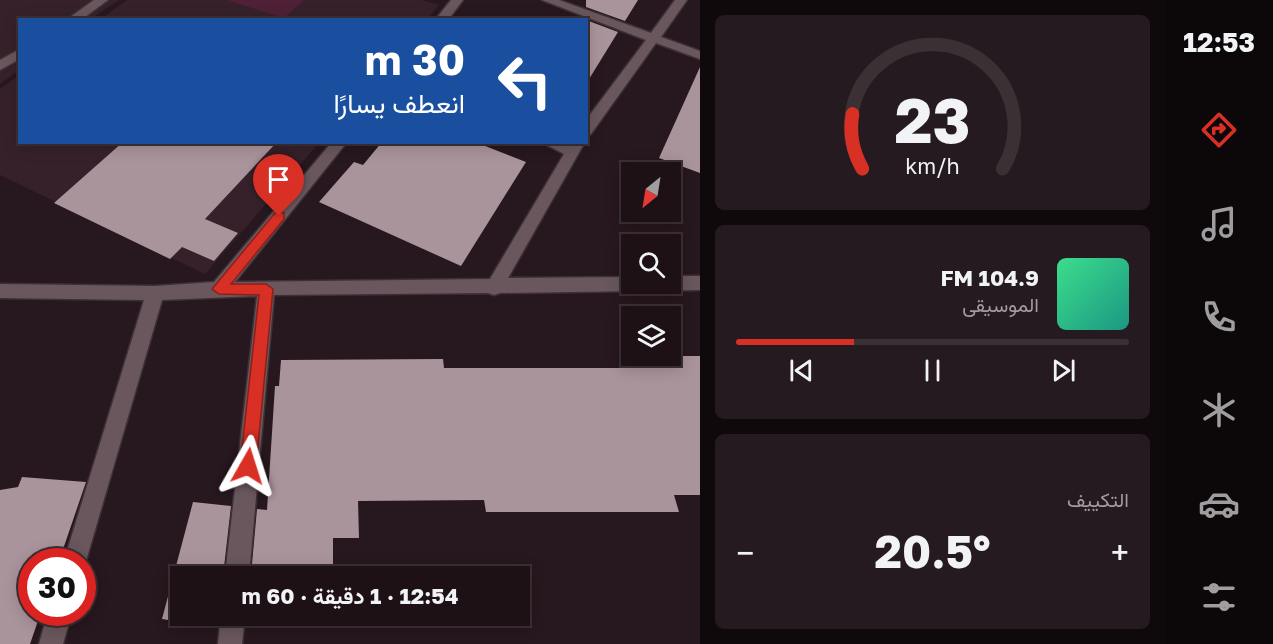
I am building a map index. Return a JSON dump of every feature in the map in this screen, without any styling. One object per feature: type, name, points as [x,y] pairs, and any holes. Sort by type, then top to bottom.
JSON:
[{"type":"street","points":[[75,18],[102,0]]},
{"type":"street","points":[[443,18],[457,0]]},
{"type":"street","points":[[548,0],[700,55]]},
{"type":"street","points":[[588,128],[681,0]]},
{"type":"street","points":[[0,66],[18,55]]},
{"type":"street","points":[[219,289],[338,144]]},
{"type":"street","points":[[494,288],[575,147],[559,144]]},
{"type":"street","points":[[0,291],[154,293],[219,289],[494,288],[700,283]]},
{"type":"street","points":[[238,566],[266,289]]},
{"type":"street","points":[[79,548],[154,293]]},
{"type":"street","points":[[51,644],[56,626]]},
{"type":"street","points":[[230,644],[232,626]]},
{"type":"shaded area","points":[[0,0],[119,0],[92,18],[18,18],[18,71],[0,84]]},
{"type":"shaded area","points":[[127,0],[422,0],[439,5],[429,18],[102,18]]},
{"type":"shaded area","points":[[227,0],[304,0],[284,18]]},
{"type":"shaded area","points":[[18,76],[18,144],[318,144],[205,274],[0,175],[0,89]]},
{"type":"building","points":[[586,0],[638,0],[625,21],[586,7]]},
{"type":"building","points":[[588,21],[618,32],[588,81]]},
{"type":"building","points":[[700,67],[700,173],[681,166],[681,162],[670,162],[659,158]]},
{"type":"building","points":[[121,144],[275,144],[205,219],[238,233],[214,261],[182,247],[170,259],[54,203]]},
{"type":"building","points":[[380,144],[480,144],[526,162],[461,266],[319,202],[354,162],[363,165]]},
{"type":"building","points":[[681,356],[700,356],[700,495],[674,495],[679,512],[486,512],[484,500],[358,501],[359,538],[333,538],[333,566],[252,566],[257,509],[267,510],[275,386],[279,386],[281,360],[443,359],[444,368],[650,368],[649,366],[681,366]]},
{"type":"building","points":[[22,477],[86,482],[63,548],[18,548],[18,626],[36,626],[30,644],[0,644],[0,490],[18,487]]},
{"type":"building","points":[[193,502],[231,506],[224,566],[176,566]]},
{"type":"building","points":[[170,589],[170,620],[162,619]]},
{"type":"route","points":[[248,466],[266,289],[219,289],[279,216]]}]
